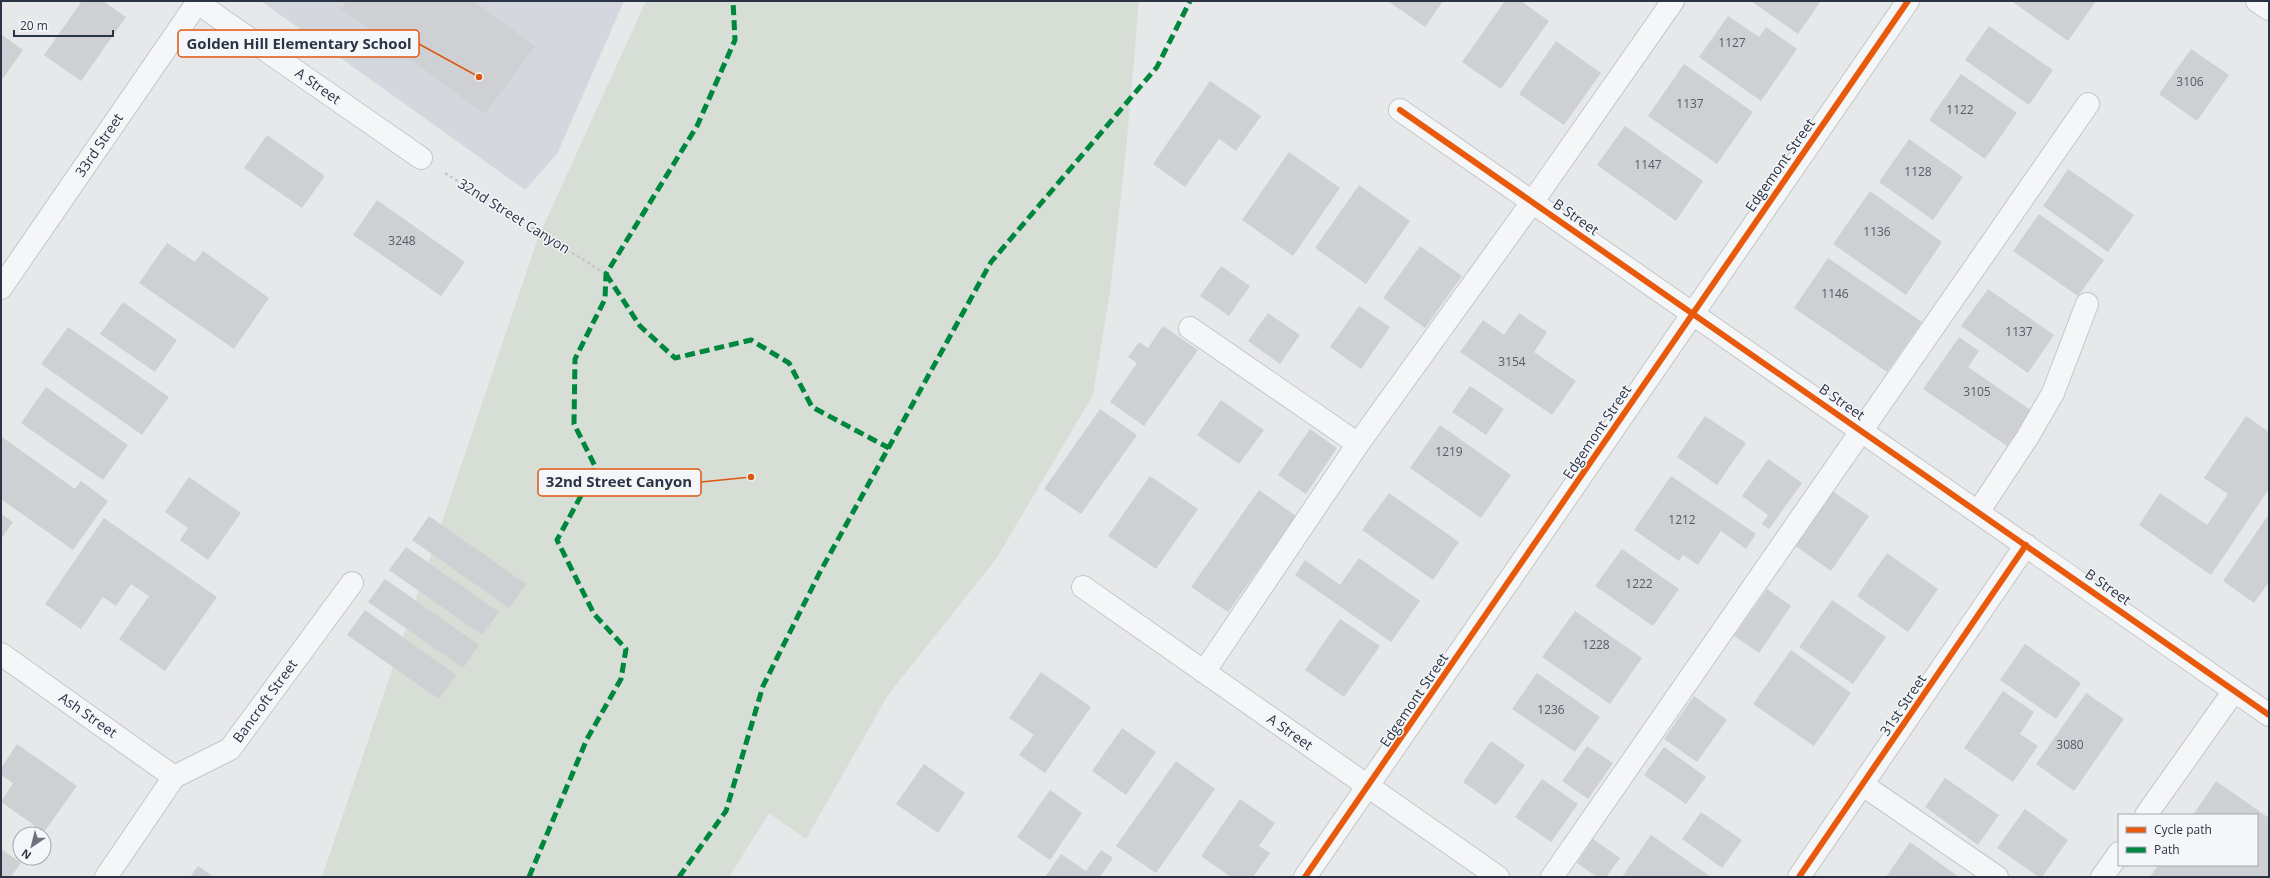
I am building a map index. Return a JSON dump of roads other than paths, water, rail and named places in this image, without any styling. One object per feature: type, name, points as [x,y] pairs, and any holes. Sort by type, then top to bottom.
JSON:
[{"type":"street","points":[[1204,672],[1358,444],[1533,201],[1673,1]]},
{"type":"street","name":"Edgemont Street","points":[[1305,877],[1908,1]]},
{"type":"street","points":[[2257,1],[2269,9]]},
{"type":"street","name":"A Street","points":[[196,2],[422,158]]},
{"type":"street","name":"33rd Street","points":[[1,288],[196,2]]},
{"type":"street","points":[[1552,877],[2088,104]]},
{"type":"street","name":"B Street","points":[[1400,110],[1533,201],[2269,715]]},
{"type":"street","points":[[1978,512],[2027,438],[2053,393],[2087,304]]},
{"type":"street","points":[[1190,328],[1358,444]]},
{"type":"street","name":"31st Street","points":[[1799,877],[2026,545]]},
{"type":"street","name":"Bancroft Street","points":[[174,776],[230,749],[352,583]]},
{"type":"street","name":"A Street","points":[[1083,587],[1498,877]]},
{"type":"street","name":"Ash Street","points":[[1,654],[174,776]]},
{"type":"street","points":[[2147,814],[2234,690]]},
{"type":"street","points":[[106,877],[174,776]]},
{"type":"street","points":[[1863,785],[1997,877]]},
{"type":"street","points":[[2102,877],[2118,854]]},
{"type":"place","name":"Golden Hill Elementary School","points":[[479,77]]},
{"type":"place","name":"32nd Street Canyon","points":[[751,477]]}]
